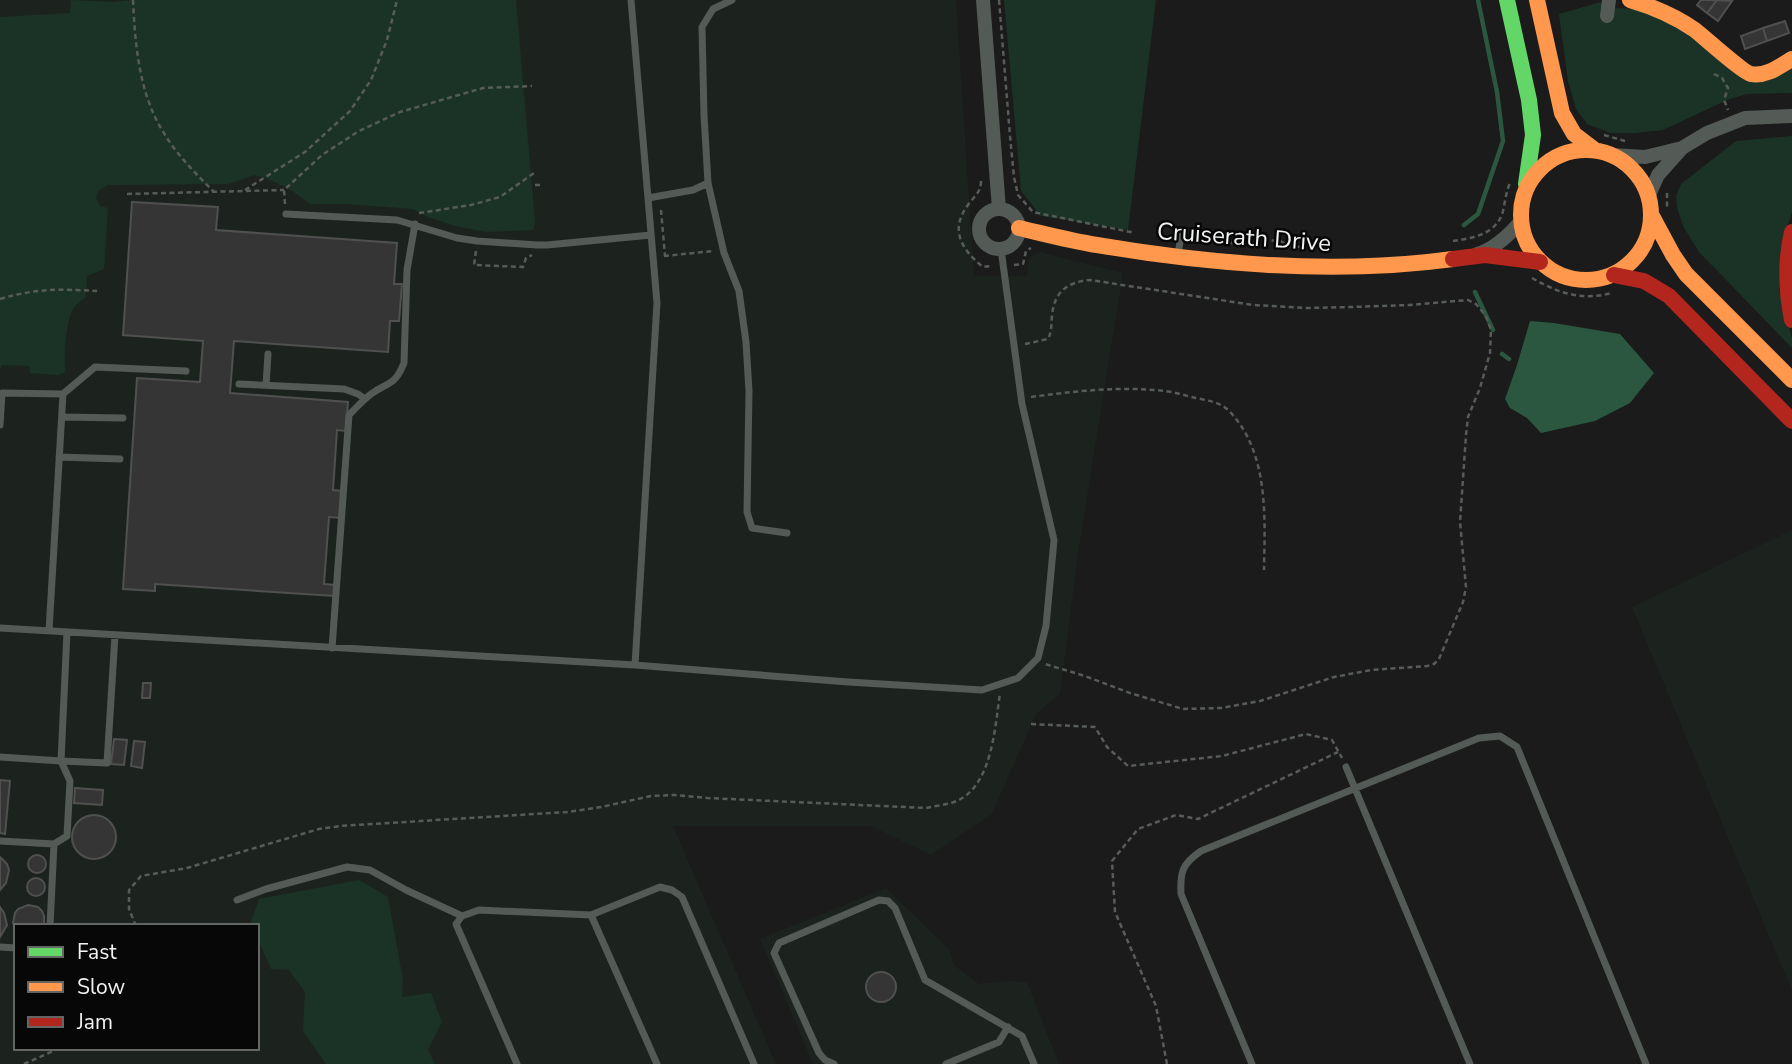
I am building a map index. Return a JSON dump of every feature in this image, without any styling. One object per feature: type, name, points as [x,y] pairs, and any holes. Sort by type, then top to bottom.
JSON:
[{"type":"street","points":[[983,0],[999,209]]},
{"type":"street","points":[[1507,0],[1529,100],[1533,135],[1521,206],[1521,221],[1527,243],[1540,262],[1556,274],[1575,280],[1615,283],[1632,276],[1650,282],[1669,296],[1792,421]]},
{"type":"street","points":[[1537,0],[1562,113],[1574,134],[1595,150]]},
{"type":"street","points":[[1607,16],[1609,0]]},
{"type":"street","points":[[1630,0],[1680,19],[1749,74],[1764,74],[1792,59]]},
{"type":"street","points":[[1525,192],[1536,173],[1553,159],[1573,151],[1595,150],[1612,155],[1645,158],[1682,148],[1707,133],[1745,118],[1792,116]]},
{"type":"street","points":[[1649,195],[1658,174],[1682,148]]},
{"type":"street","points":[[1612,155],[1628,164],[1639,176],[1649,195],[1652,216],[1642,251],[1615,283]]},
{"type":"street","points":[[999,209],[1011,213],[1019,228],[1016,240],[1001,248],[989,246],[979,230],[987,213],[999,209]]},
{"type":"street","points":[[1652,216],[1686,274],[1792,380]]},
{"type":"street","name":"Cruiserath Drive","points":[[1469,257],[1483,253],[1508,236],[1521,221]]},
{"type":"street","name":"Cruiserath Drive","points":[[1019,228],[1095,245],[1244,264],[1356,267],[1425,263],[1485,255],[1540,262]]},
{"type":"street","points":[[1792,232],[1786,267],[1787,301],[1792,320]]},
{"type":"lane","points":[[631,0],[657,303],[635,665]]},
{"type":"lane","points":[[732,0],[713,9],[702,26],[709,183],[723,251],[739,291],[747,342],[747,512],[752,528],[787,533]]},
{"type":"lane","points":[[648,198],[693,190],[709,183]]},
{"type":"lane","points":[[286,214],[397,220],[429,231],[477,241],[547,245],[651,235]]},
{"type":"lane","points":[[332,648],[349,415],[371,394],[394,382],[404,363],[407,270],[415,224]]},
{"type":"lane","points":[[1178,257],[1181,234]]},
{"type":"lane","points":[[0,628],[635,665],[982,690],[1017,678],[1038,658],[1045,626],[1054,540],[1021,398],[1001,248]]},
{"type":"lane","points":[[266,385],[268,354]]},
{"type":"lane","points":[[0,425],[2,393],[63,394],[94,367],[186,371]]},
{"type":"lane","points":[[239,384],[344,389],[365,399]]},
{"type":"lane","points":[[49,631],[63,394]]},
{"type":"lane","points":[[62,417],[123,418]]},
{"type":"lane","points":[[59,457],[120,459]]},
{"type":"lane","points":[[0,841],[54,844],[67,836],[70,781],[61,761],[67,632]]},
{"type":"lane","points":[[0,757],[107,763],[115,635]]},
{"type":"lane","points":[[1252,1064],[1181,894],[1180,876],[1188,860],[1200,850],[1479,738],[1500,736],[1517,747],[1646,1064]]},
{"type":"lane","points":[[1346,767],[1470,1064]]},
{"type":"lane","points":[[50,924],[54,844]]},
{"type":"lane","points":[[237,900],[266,889],[347,867],[370,870],[463,916]]},
{"type":"lane","points":[[517,1064],[456,924],[463,916],[479,910],[591,915],[660,887],[682,897],[754,1064]]},
{"type":"lane","points":[[834,1064],[818,1053],[774,953],[779,943],[879,900],[888,901],[895,908],[925,980],[1022,1036],[1034,1064]]},
{"type":"lane","points":[[591,915],[657,1064]]},
{"type":"lane","points":[[946,1064],[999,1042],[1008,1027]]},
{"type":"path","points":[[133,0],[144,90],[161,130],[189,167],[214,192]]},
{"type":"path","points":[[245,190],[305,152],[349,111],[371,80],[387,40],[397,0]]},
{"type":"path","points":[[999,0],[1010,136],[1018,195],[1033,212],[1137,233]]},
{"type":"path","points":[[1714,74],[1722,78],[1728,88],[1724,100],[1733,123]]},
{"type":"path","points":[[127,194],[284,190],[322,155],[359,131],[401,111],[483,88],[532,86]]},
{"type":"path","points":[[419,214],[500,197],[534,173]]},
{"type":"path","points":[[982,177],[981,189],[961,215],[958,229],[961,243],[970,256],[983,267]]},
{"type":"path","points":[[1451,241],[1480,235],[1497,224],[1511,181]]},
{"type":"path","points":[[535,185],[541,186]]},
{"type":"path","points":[[284,190],[286,214]]},
{"type":"path","points":[[1221,243],[1280,241],[1289,246],[1301,247]]},
{"type":"path","points":[[665,256],[723,251]]},
{"type":"path","points":[[1522,274],[1554,290],[1574,296],[1599,296],[1615,283]]},
{"type":"path","points":[[1014,346],[1048,339],[1052,332],[1055,300],[1075,281],[1090,280],[1266,306],[1409,305],[1468,300],[1476,304],[1486,316],[1491,330],[1490,353],[1468,417],[1466,435],[1460,522],[1466,587],[1463,602],[1439,659],[1434,664],[1371,670],[1334,677],[1260,701],[1221,708],[1183,709],[1035,660]]},
{"type":"path","points":[[0,299],[47,289],[97,291]]},
{"type":"path","points":[[1021,398],[1072,391],[1166,391],[1219,403],[1229,410],[1245,431],[1256,455],[1263,496],[1264,570]]},
{"type":"path","points":[[135,924],[129,909],[129,890],[141,876],[187,868],[319,829],[568,812],[651,796],[674,795],[926,808],[956,802],[976,787],[988,761],[1001,683]]},
{"type":"path","points":[[1031,724],[1094,727],[1107,747],[1128,766],[1222,756],[1306,734],[1332,740],[1346,767]]},
{"type":"path","points":[[24,1064],[56,1050]]},
{"type":"shaded area","points":[[0,0],[956,0],[974,276],[1027,276],[1029,257],[1040,252],[1123,273],[1078,554],[1060,694],[1036,714],[992,814],[931,855],[871,826],[673,826],[776,1064],[0,1064]]},
{"type":"shaded area","points":[[71,0],[516,0],[535,223],[533,230],[487,232],[455,226],[413,209],[310,204],[291,190],[255,175],[228,184],[108,185],[99,190],[96,198],[100,206],[108,208],[104,269],[87,276],[86,297],[74,307],[70,316],[65,372],[58,375],[30,373],[30,366],[2,365],[0,370],[0,17],[70,13]]},
{"type":"shaded area","points":[[1004,0],[1156,0],[1128,230],[1041,216],[1021,191]]},
{"type":"shaded area","points":[[1601,2],[1605,21],[1614,8],[1638,9],[1672,18],[1741,77],[1792,65],[1792,93],[1747,94],[1727,100],[1663,130],[1611,133],[1587,124],[1576,109],[1568,81],[1559,14]]},
{"type":"shaded area","points":[[1792,136],[1792,212],[1781,248],[1779,290],[1792,338],[1792,348],[1699,252],[1683,226],[1676,196],[1681,184],[1736,141]]},
{"type":"shaded area","points":[[1530,321],[1620,334],[1654,373],[1630,403],[1595,421],[1541,433],[1527,418],[1510,408],[1505,399]]},
{"type":"shaded area","points":[[1792,530],[1792,991],[1632,607]]},
{"type":"shaded area","points":[[359,880],[388,897],[403,980],[402,997],[431,993],[442,1022],[428,1050],[435,1064],[326,1064],[303,1031],[305,992],[289,970],[271,969],[259,942],[259,924],[252,924],[259,899]]},
{"type":"shaded area","points":[[886,888],[949,949],[955,966],[979,984],[1027,982],[1059,1064],[813,1064],[760,939]]},
{"type":"building","points":[[1701,0],[1717,0],[1707,13],[1697,5]]},
{"type":"building","points":[[1717,0],[1732,1],[1718,21],[1707,13]]},
{"type":"building","points":[[1785,21],[1789,33],[1767,41],[1763,28]]},
{"type":"building","points":[[1763,28],[1767,41],[1745,49],[1741,36]]},
{"type":"building","points":[[132,202],[218,207],[216,230],[397,243],[394,284],[402,284],[399,321],[390,321],[388,352],[234,341],[230,393],[348,402],[346,431],[337,430],[333,490],[342,491],[340,518],[329,517],[324,584],[334,585],[334,596],[155,584],[155,591],[123,589],[137,378],[200,382],[203,341],[123,335]]},
{"type":"building","points":[[143,683],[151,683],[150,698],[142,698]]},
{"type":"building","points":[[114,739],[127,740],[124,765],[111,764]]},
{"type":"building","points":[[134,741],[145,742],[142,768],[131,766]]},
{"type":"building","points":[[0,780],[10,781],[5,834],[0,833]]},
{"type":"building","points":[[75,788],[103,790],[102,805],[74,803]]},
{"type":"building","points":[[94,815],[109,822],[116,837],[109,852],[94,859],[79,852],[72,837],[79,822]]},
{"type":"building","points":[[37,855],[43,858],[46,864],[43,870],[37,873],[31,870],[28,864],[31,858]]},
{"type":"building","points":[[0,857],[9,870],[6,883],[0,890]]},
{"type":"building","points":[[36,878],[42,881],[45,887],[42,893],[36,896],[30,893],[27,887],[30,881]]},
{"type":"building","points":[[28,905],[38,907],[44,916],[44,924],[14,925],[13,923],[15,913]]},
{"type":"building","points":[[0,907],[7,925],[0,937]]},
{"type":"building","points":[[881,972],[892,976],[896,987],[892,998],[881,1002],[870,998],[866,987],[870,976]]},
{"type":"waterway","points":[[1464,225],[1478,214],[1503,141],[1497,92],[1478,0]]},
{"type":"waterway","points":[[1475,292],[1493,330]]},
{"type":"waterway","points":[[1502,354],[1509,359]]},
{"type":"traffic: fast","points":[[1507,0],[1529,100],[1533,135],[1526,184]]},
{"type":"traffic: slow","points":[[1537,0],[1562,113],[1574,134],[1595,150]]},
{"type":"traffic: slow","points":[[1630,0],[1664,12],[1687,25],[1751,74],[1757,75],[1778,68],[1792,59]]},
{"type":"traffic: slow","points":[[1586,150],[1611,155],[1632,169],[1646,190],[1651,215],[1646,240],[1632,261],[1611,275],[1586,280],[1561,275],[1540,261],[1526,240],[1521,215],[1526,190],[1540,169],[1561,155],[1586,150]]},
{"type":"traffic: slow","points":[[1652,216],[1686,274],[1792,380]]},
{"type":"traffic: slow","points":[[1019,228],[1141,252],[1275,266],[1364,266],[1453,259]]},
{"type":"traffic: jam","points":[[1792,232],[1787,276],[1792,320]]},
{"type":"traffic: jam","points":[[1453,259],[1485,255],[1540,262]]},
{"type":"traffic: jam","points":[[1614,275],[1644,281],[1669,296],[1792,421]]}]
